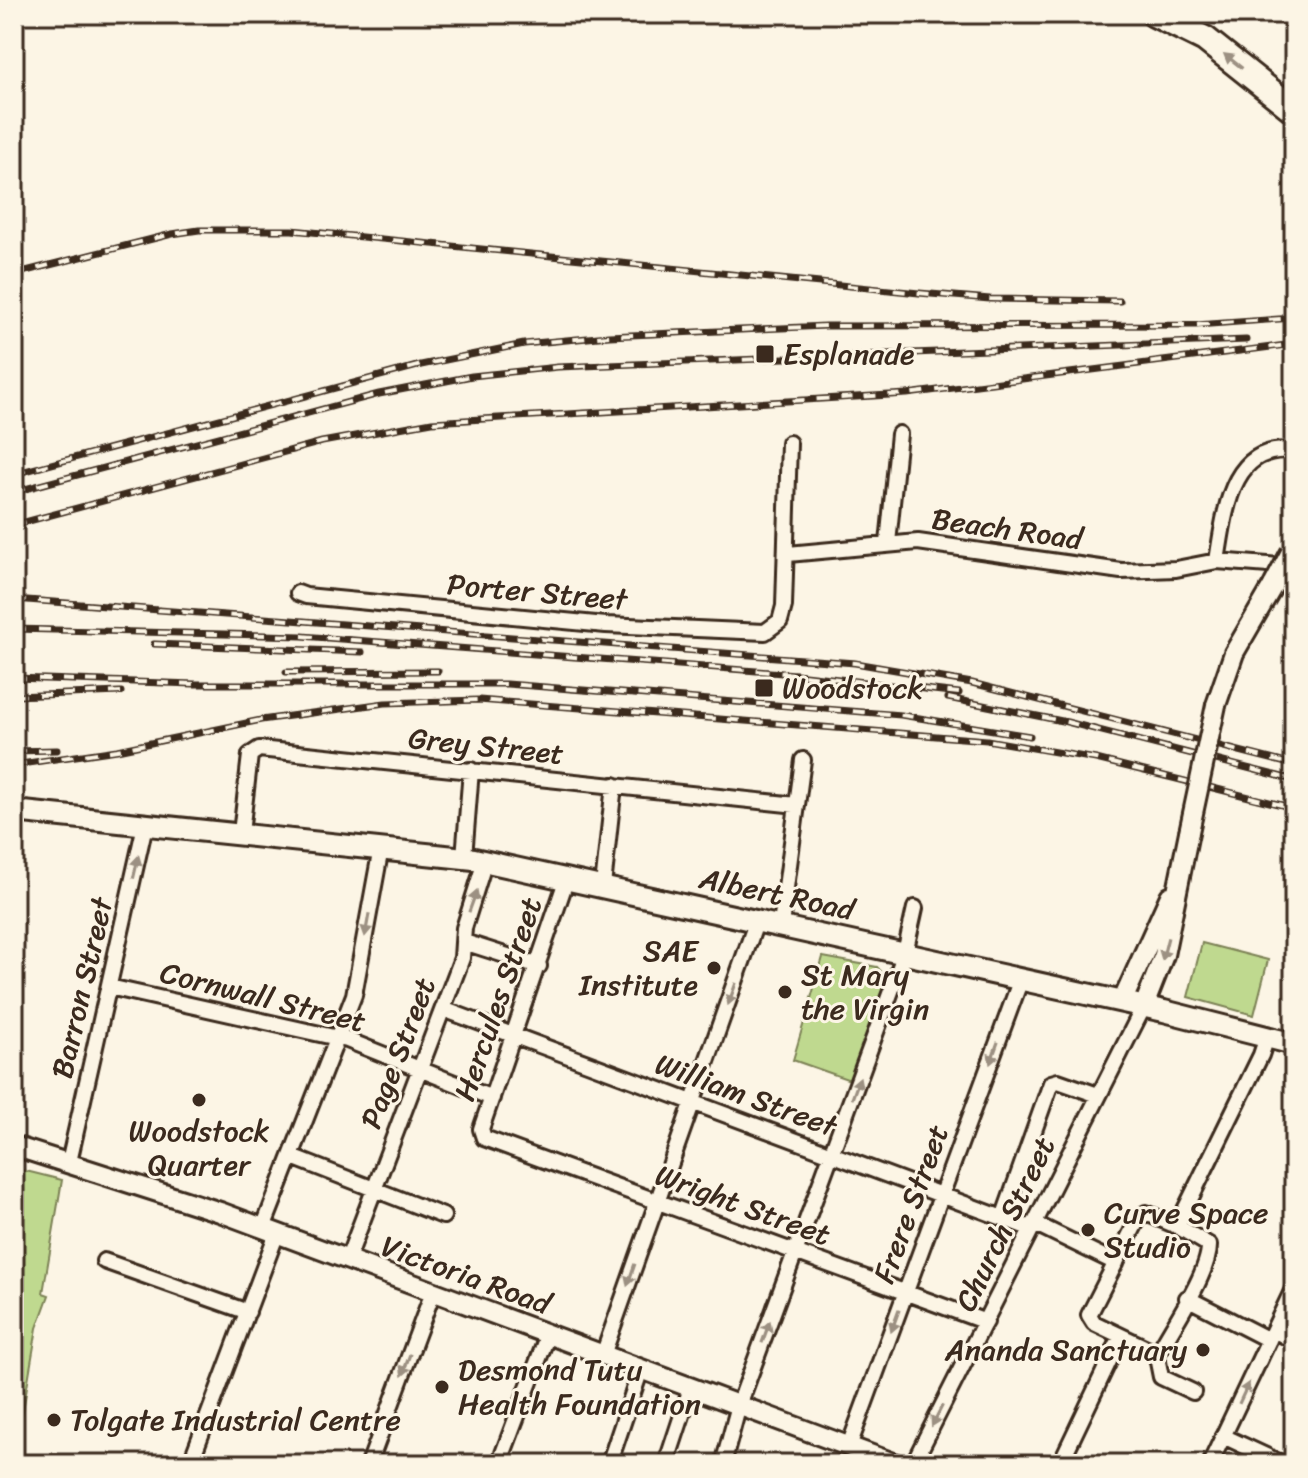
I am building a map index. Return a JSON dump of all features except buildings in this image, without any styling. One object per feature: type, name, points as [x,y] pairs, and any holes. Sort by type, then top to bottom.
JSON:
[{"type":"highway","points":[[1154,14],[1205,39],[1294,110]]},
{"type":"main road","points":[[1144,1006],[1164,955],[1216,705],[1234,653],[1293,555]]},
{"type":"main road","name":"Albert Road","points":[[14,811],[464,857],[1144,1006],[1294,1044]]},
{"type":"main road","points":[[1122,1002],[1183,868]]},
{"type":"main road","name":"Victoria Road","points":[[14,1146],[270,1231],[896,1464]]},
{"type":"street","points":[[888,543],[899,434]]},
{"type":"street","points":[[788,554],[789,443]]},
{"type":"street","points":[[1217,561],[1238,474],[1249,460],[1263,452],[1294,451]]},
{"type":"street","name":"Beach Road","points":[[788,554],[888,543],[969,547],[1121,571],[1176,569],[1217,561],[1293,555]]},
{"type":"street","name":"Porter Street","points":[[298,593],[321,598],[546,620],[753,633],[772,629],[780,621],[788,554]]},
{"type":"street","name":"Grey Street","points":[[241,833],[252,750],[797,805]]},
{"type":"street","points":[[781,925],[803,760]]},
{"type":"street","points":[[464,857],[471,770]]},
{"type":"street","points":[[603,886],[614,785]]},
{"type":"street","name":"Barron Street","points":[[69,1162],[145,825]]},
{"type":"street","points":[[190,1464],[248,1312],[292,1157],[339,1038],[359,972],[381,848]]},
{"type":"street","name":"Page Street","points":[[347,1261],[443,1009],[485,861]]},
{"type":"street","name":"Hercules Street","points":[[483,1136],[481,1129],[567,878]]},
{"type":"street","points":[[723,1464],[739,1405],[905,953],[915,908]]},
{"type":"street","points":[[603,1355],[757,920]]},
{"type":"street","points":[[464,942],[539,966]]},
{"type":"street","name":"Frere Street","points":[[849,1446],[1021,979]]},
{"type":"street","name":"Cornwall Street","points":[[109,987],[339,1038],[492,1098]]},
{"type":"street","name":"Church Street","points":[[913,1464],[1144,1006]]},
{"type":"street","name":"William Street","points":[[443,1009],[513,1038],[1003,1218],[1042,1227],[1116,1263]]},
{"type":"street","points":[[1177,1226],[1267,1037]]},
{"type":"street","points":[[1003,1218],[1051,1083],[1058,1081],[1098,1095]]},
{"type":"street","name":"Wright Street","points":[[483,1136],[986,1322]]},
{"type":"street","points":[[292,1157],[443,1216]]},
{"type":"street","points":[[1156,1352],[1094,1323],[1089,1315],[1142,1215],[1150,1213],[1209,1245],[1209,1254],[1156,1352],[1161,1377],[1193,1392]]},
{"type":"street","points":[[104,1261],[248,1312]]},
{"type":"street","points":[[1210,1464],[1294,1287]]},
{"type":"street","points":[[369,1464],[433,1292]]},
{"type":"street","points":[[1187,1298],[1271,1335],[1294,1341]]},
{"type":"street","points":[[499,1464],[548,1334]]},
{"type":"street","points":[[1060,1464],[1121,1336]]},
{"type":"street","points":[[609,1464],[641,1369]]},
{"type":"street","points":[[666,1464],[691,1388]]},
{"type":"street","points":[[1223,1436],[1283,1464]]},
{"type":"green space","points":[[1202,943],[1268,960],[1254,1015],[1188,997]]},
{"type":"green space","points":[[823,957],[877,967],[888,979],[850,1080],[793,1060]]},
{"type":"green space","points":[[14,1168],[62,1180],[43,1293],[49,1295],[37,1328],[14,1463]]},
{"type":"railway","points":[[14,274],[172,234],[199,230],[292,230],[919,293],[990,299],[1120,301]]},
{"type":"railway","points":[[14,474],[421,365],[524,344],[609,336],[826,326],[1196,325],[1294,318]]},
{"type":"railway","points":[[14,492],[379,394],[472,376],[558,367],[1246,340]]},
{"type":"railway","points":[[14,525],[322,442],[432,422],[907,394],[1294,344]]},
{"type":"railway","points":[[14,599],[855,663],[972,683],[1294,765]]},
{"type":"railway","points":[[14,629],[302,636],[796,674],[959,693]]},
{"type":"railway","points":[[154,644],[362,652]]},
{"type":"railway","points":[[286,672],[438,671]]},
{"type":"railway","points":[[14,678],[195,684],[507,684],[901,715],[1030,736]]},
{"type":"railway","points":[[14,696],[121,692]]},
{"type":"railway","points":[[948,698],[1067,722],[1294,780]]},
{"type":"railway","points":[[14,765],[117,750],[261,720],[385,703],[479,700],[987,740],[1096,759],[1294,808]]},
{"type":"railway","points":[[14,751],[57,750]]},
{"type":"place","name":"Esplanade","points":[[765,354]]},
{"type":"place","name":"Woodstock","points":[[764,688]]},
{"type":"place","name":"SAE Institute","points":[[714,968]]},
{"type":"place","name":"St Mary the Virgin","points":[[785,992]]},
{"type":"place","name":"Woodstock Quarter","points":[[199,1100]]},
{"type":"place","name":"Curve Space Studio","points":[[1088,1230]]},
{"type":"place","name":"Ananda Sanctuary","points":[[1203,1350]]},
{"type":"place","name":"Desmond Tutu Health Foundation","points":[[442,1387]]},
{"type":"place","name":"Tolgate Industrial Centre","points":[[54,1420]]}]
